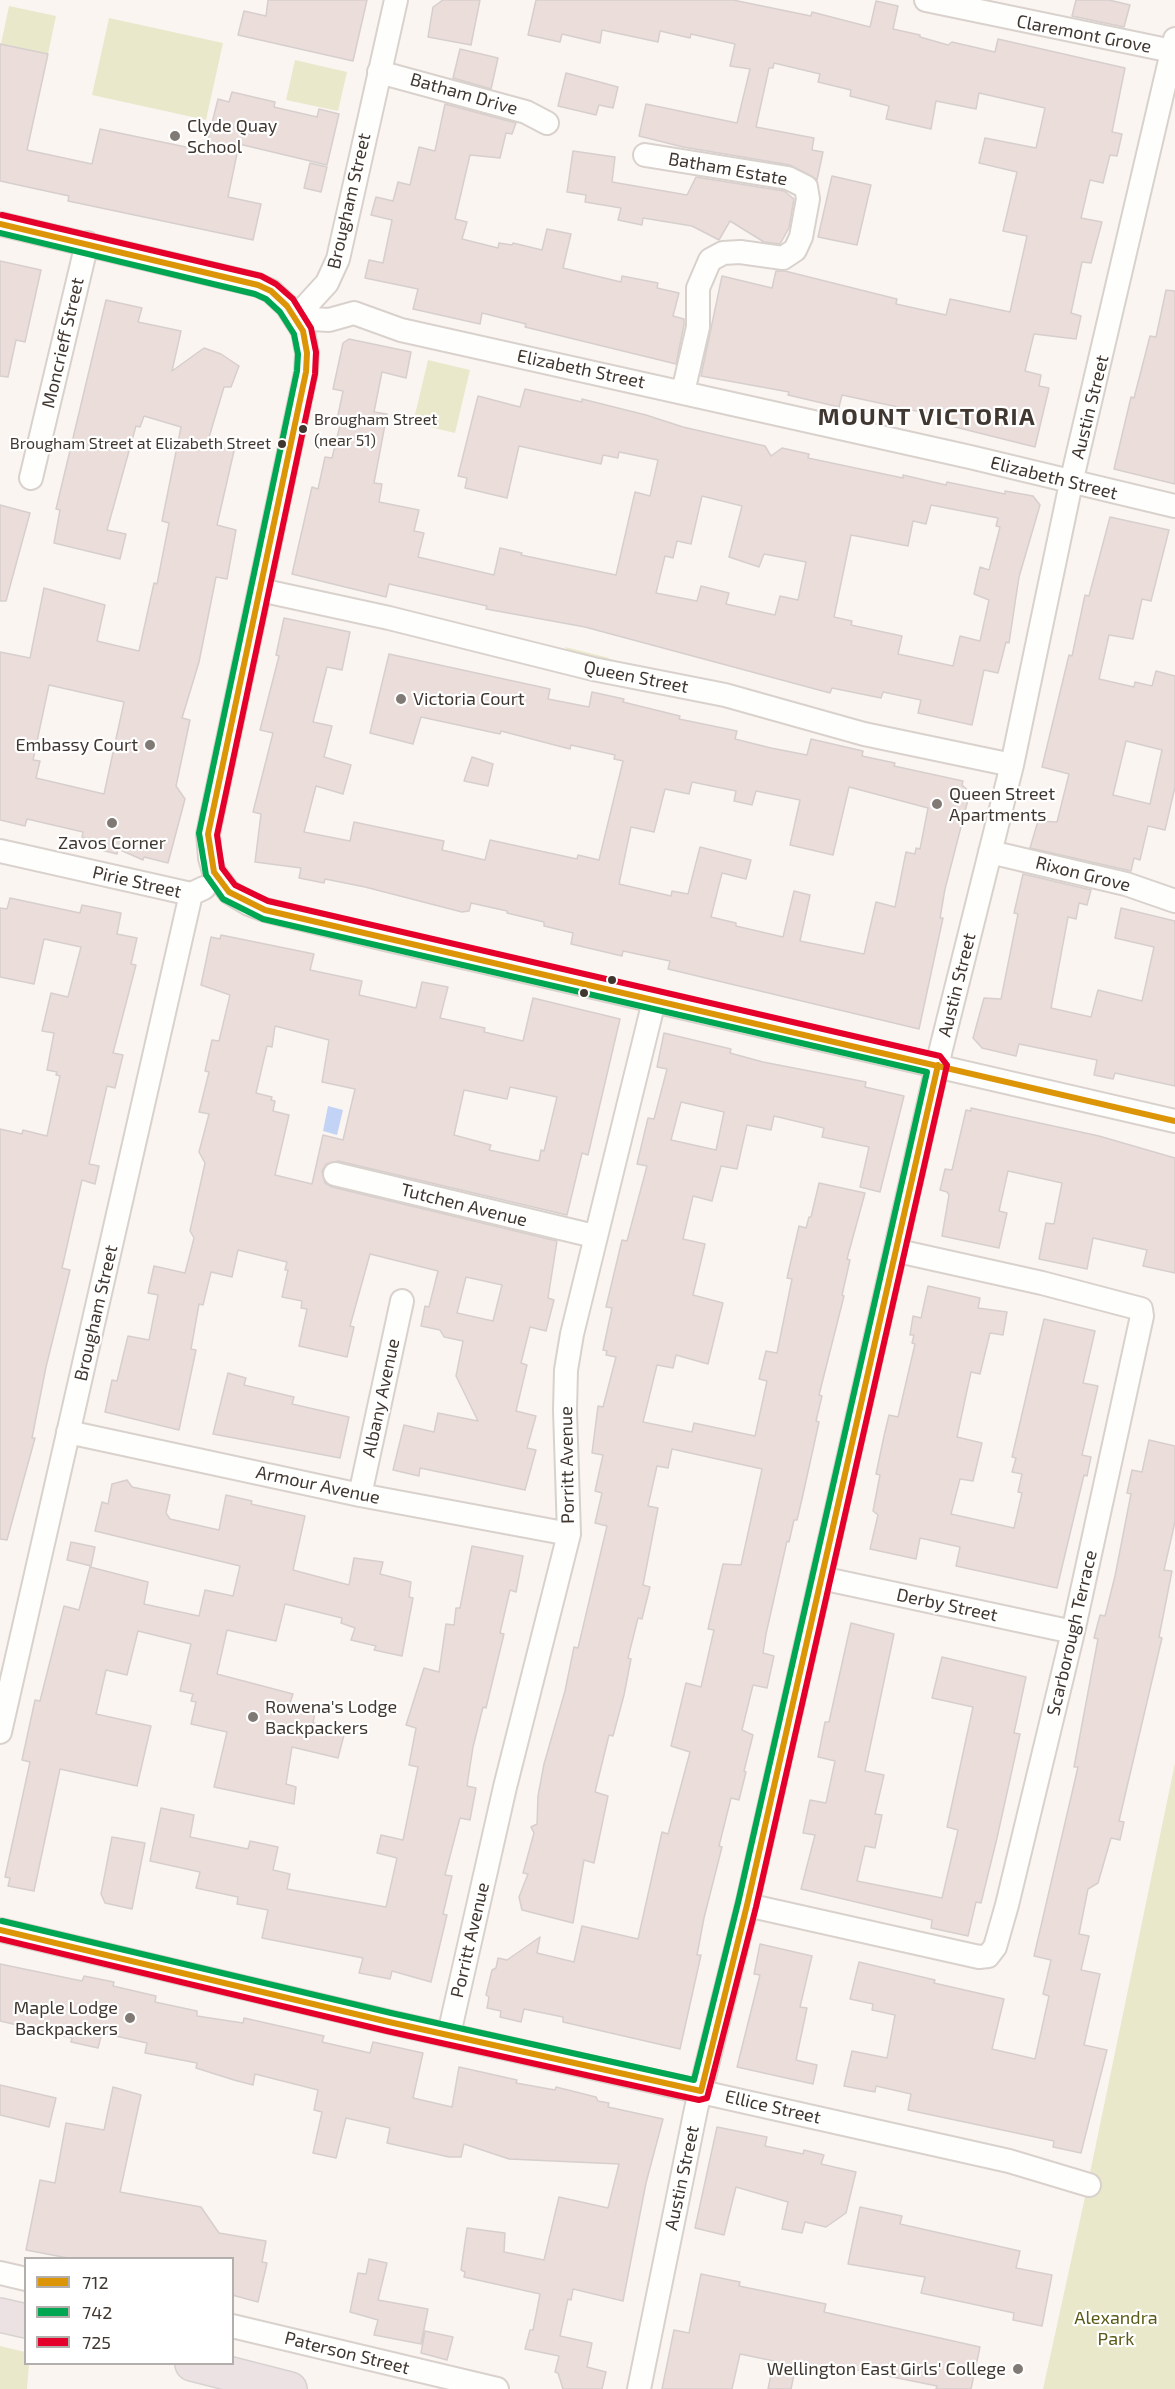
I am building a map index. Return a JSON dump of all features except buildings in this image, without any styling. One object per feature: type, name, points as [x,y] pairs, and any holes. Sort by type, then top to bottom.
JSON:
[{"type":"highway","points":[[0,2315],[24,2321]]},
{"type":"highway","points":[[196,2365],[290,2389]]},
{"type":"street","name":"Brougham Street","points":[[295,318],[327,283],[338,259],[396,0]]},
{"type":"street","name":"Claremont Grove","points":[[926,0],[1174,45]]},
{"type":"street","name":"Austin Street","points":[[639,2389],[701,2091],[747,1905],[938,1065],[1011,765],[1071,483],[1174,45]]},
{"type":"street","name":"Batham Drive","points":[[379,72],[526,111],[547,123]]},
{"type":"street","name":"Batham Estate","points":[[645,155],[788,178],[806,187],[808,199],[801,237],[795,250],[783,258],[740,252],[723,253],[710,260],[698,288],[698,327],[683,392]]},
{"type":"street","points":[[0,224],[258,285],[280,298],[303,331],[307,353],[306,372],[208,834],[210,858],[219,880],[239,899],[265,910],[1175,1121]]},
{"type":"street","name":"Moncrieff Street","points":[[31,478],[87,243]]},
{"type":"street","name":"Elizabeth Street","points":[[295,318],[329,320],[354,313],[401,330],[970,457],[1071,483],[1175,506]]},
{"type":"street","name":"Queen Street","points":[[260,590],[389,618],[593,669],[725,695],[864,734],[1011,765]]},
{"type":"street","name":"Pirie Street","points":[[0,851],[191,894],[219,880]]},
{"type":"street","name":"Rixon Grove","points":[[990,852],[1126,884],[1175,901]]},
{"type":"street","name":"Brougham Street","points":[[0,1732],[4,1701],[191,894]]},
{"type":"street","name":"Porritt Avenue","points":[[449,2034],[505,1787],[569,1534],[566,1370],[594,1236],[654,1001]]},
{"type":"street","name":"Tutchen Avenue","points":[[335,1174],[594,1236]]},
{"type":"street","name":"Scarborough Terrace","points":[[747,1905],[979,1957],[988,1956],[995,1947],[1007,1905],[1073,1632],[1142,1316],[1141,1310],[1042,1283],[897,1251]]},
{"type":"street","name":"Albany Avenue","points":[[360,1495],[402,1301]]},
{"type":"street","name":"Armour Avenue","points":[[68,1432],[360,1495],[569,1534]]},
{"type":"street","name":"Derby Street","points":[[821,1578],[1073,1632]]},
{"type":"street","name":"Ellice Street","points":[[0,1930],[1010,2161],[1089,2185]]},
{"type":"street","points":[[0,2273],[24,2279]]},
{"type":"street","name":"Paterson Street","points":[[234,2326],[496,2389]]},
{"type":"green space","points":[[9,6],[56,16],[48,54],[1,44]]},
{"type":"green space","points":[[109,18],[223,43],[206,120],[92,95]]},
{"type":"green space","points":[[295,60],[347,72],[338,111],[286,100]]},
{"type":"green space","points":[[428,360],[470,370],[455,433],[413,423]]},
{"type":"green space","points":[[565,647],[609,658],[607,666],[573,659]]},
{"type":"green space","name":"Alexandra Park","points":[[1175,1763],[1175,2389],[1043,2389],[1085,2197]]},
{"type":"green space","points":[[0,2346],[24,2352],[24,2365],[29,2365],[27,2389],[0,2389]]},
{"type":"water","points":[[328,1106],[343,1110],[337,1135],[323,1131]]},
{"type":"transit line","name":"725","points":[[0,1939],[387,2031],[699,2100],[707,2098],[756,1907],[947,1065],[940,1056],[268,901],[235,885],[222,868],[217,835],[315,374],[316,352],[311,328],[293,299],[276,284],[261,276],[2,215]]},
{"type":"transit line","name":"712","points":[[0,224],[258,285],[271,291],[287,306],[303,331],[307,353],[306,372],[208,834],[214,872],[229,892],[265,910],[1175,1121]]},
{"type":"transit line","name":"742","points":[[0,233],[255,294],[266,299],[280,312],[294,334],[298,354],[297,371],[199,833],[206,875],[223,899],[263,919],[927,1072],[738,1903],[694,2080],[391,2013],[2,1921]]},
{"type":"transit line","name":"712","points":[[0,1930],[389,2022],[701,2091],[747,1905],[938,1065]]},
{"type":"place","name":"Clyde Quay School","points":[[175,136]]},
{"type":"place","name":"Brougham Street (near 51)","points":[[303,429]]},
{"type":"place","name":"Brougham Street at Elizabeth Street","points":[[282,444]]},
{"type":"place","name":"Victoria Court","points":[[401,699]]},
{"type":"place","name":"Embassy Court","points":[[150,745]]},
{"type":"place","name":"Queen Street Apartments","points":[[937,804]]},
{"type":"place","name":"Zavos Corner","points":[[112,823]]},
{"type":"place","name":"Rowena's Lodge Backpackers","points":[[253,1717]]},
{"type":"place","name":"Maple Lodge Backpackers","points":[[130,2018]]},
{"type":"place","name":"Wellington East Girls' College","points":[[1018,2369]]},
{"type":"district","name":"MOUNT VICTORIA","points":[[927,417]]}]
